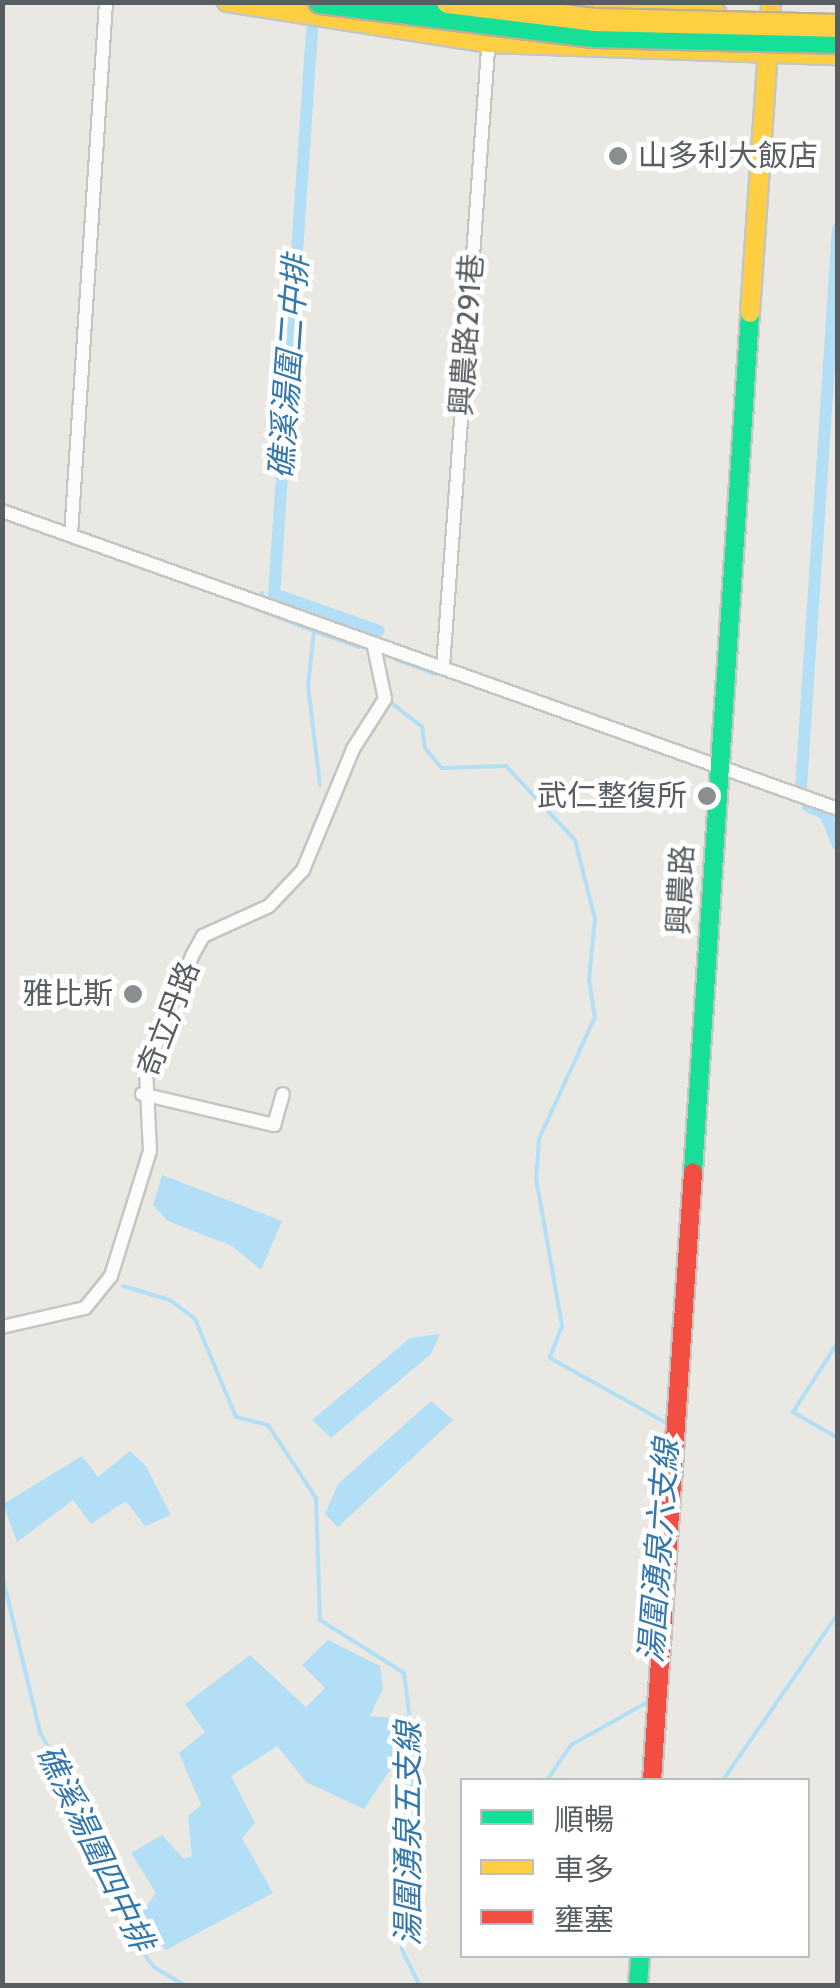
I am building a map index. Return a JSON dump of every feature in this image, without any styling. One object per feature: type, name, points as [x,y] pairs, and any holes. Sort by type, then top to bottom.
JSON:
[{"type":"main road","points":[[226,2],[489,43],[642,54],[838,55]]},
{"type":"main road","points":[[320,2],[593,36],[838,42]]},
{"type":"main road","points":[[448,2],[594,20],[838,26]]},
{"type":"main road","points":[[554,2],[838,15]]},
{"type":"main road","points":[[642,54],[620,27],[643,8]]},
{"type":"main road","name":"興農路","points":[[652,1778],[770,9]]},
{"type":"main road","points":[[638,1986],[640,1958]]},
{"type":"street","points":[[71,536],[106,2]]},
{"type":"street","name":"興農路291巷","points":[[444,667],[493,2]]},
{"type":"street","points":[[2,511],[374,648],[444,667],[720,770],[838,809]]},
{"type":"street","name":"奇立丹路","points":[[2,1328],[85,1308],[111,1276],[150,1151],[142,1094],[203,936],[269,906],[303,870],[353,749],[385,699],[374,648]]},
{"type":"street","points":[[142,1094],[274,1125],[283,1094]]},
{"type":"water","points":[[162,1175],[282,1221],[261,1270],[232,1246],[168,1221],[153,1205]]},
{"type":"water","points":[[440,1334],[431,1354],[331,1438],[312,1420],[410,1338]]},
{"type":"water","points":[[431,1401],[453,1420],[338,1527],[325,1514],[338,1484]]},
{"type":"water","points":[[130,1451],[146,1466],[171,1515],[145,1526],[126,1501],[91,1524],[73,1500],[17,1542],[3,1504],[82,1456],[98,1477]]},
{"type":"water","points":[[328,1640],[380,1666],[383,1688],[370,1716],[392,1718],[396,1761],[364,1809],[306,1782],[277,1746],[231,1776],[255,1823],[242,1838],[273,1893],[166,1950],[141,1914],[156,1893],[131,1853],[162,1835],[184,1859],[192,1856],[188,1816],[201,1805],[179,1753],[205,1732],[185,1704],[250,1655],[306,1707],[325,1688],[302,1665]]},
{"type":"waterway","name":"礁溪湯圍二中排","points":[[312,30],[274,594],[379,631]]},
{"type":"waterway","points":[[801,787],[838,229]]},
{"type":"waterway","points":[[262,593],[256,609],[314,631],[308,686],[320,785]]},
{"type":"waterway","points":[[314,631],[359,647]]},
{"type":"waterway","points":[[395,659],[435,674]]},
{"type":"waterway","name":"湯圍湧泉六支線","points":[[389,701],[422,727],[425,748],[442,768],[506,766],[575,840],[595,919],[589,980],[595,1017],[539,1139],[536,1178],[562,1326],[550,1358],[668,1424]]},
{"type":"waterway","points":[[808,806],[825,814],[838,844]]},
{"type":"waterway","points":[[825,814],[838,818]]},
{"type":"waterway","name":"湯圍湧泉五支線","points":[[123,1286],[170,1300],[195,1319],[236,1417],[268,1425],[316,1498],[320,1620],[404,1673],[414,1752],[402,1950],[420,1986]]},
{"type":"waterway","points":[[838,1342],[793,1412],[838,1438]]},
{"type":"waterway","name":"礁溪湯圍四中排","points":[[2,1575],[40,1732],[106,1855],[137,1945],[154,1967],[186,1986]]},
{"type":"waterway","points":[[724,1778],[838,1614]]},
{"type":"waterway","name":"湯圍湧泉六支線","points":[[548,1778],[571,1745],[648,1702],[649,1693]]},
{"type":"traffic: fast","points":[[320,2],[593,36],[838,42]]},
{"type":"traffic: fast","points":[[693,1172],[750,313]]},
{"type":"traffic: fast","points":[[638,1986],[640,1958]]},
{"type":"traffic: slow","points":[[227,2],[489,43],[838,55]]},
{"type":"traffic: slow","points":[[448,2],[594,20],[838,26]]},
{"type":"traffic: slow","points":[[554,2],[717,13]]},
{"type":"traffic: slow","points":[[750,313],[771,2]]},
{"type":"traffic: jam","points":[[652,1778],[693,1172]]},
{"type":"place","name":"山多利大飯店","points":[[618,156]]},
{"type":"place","name":"武仁整復所","points":[[707,796]]},
{"type":"place","name":"雅比斯","points":[[133,994]]}]
